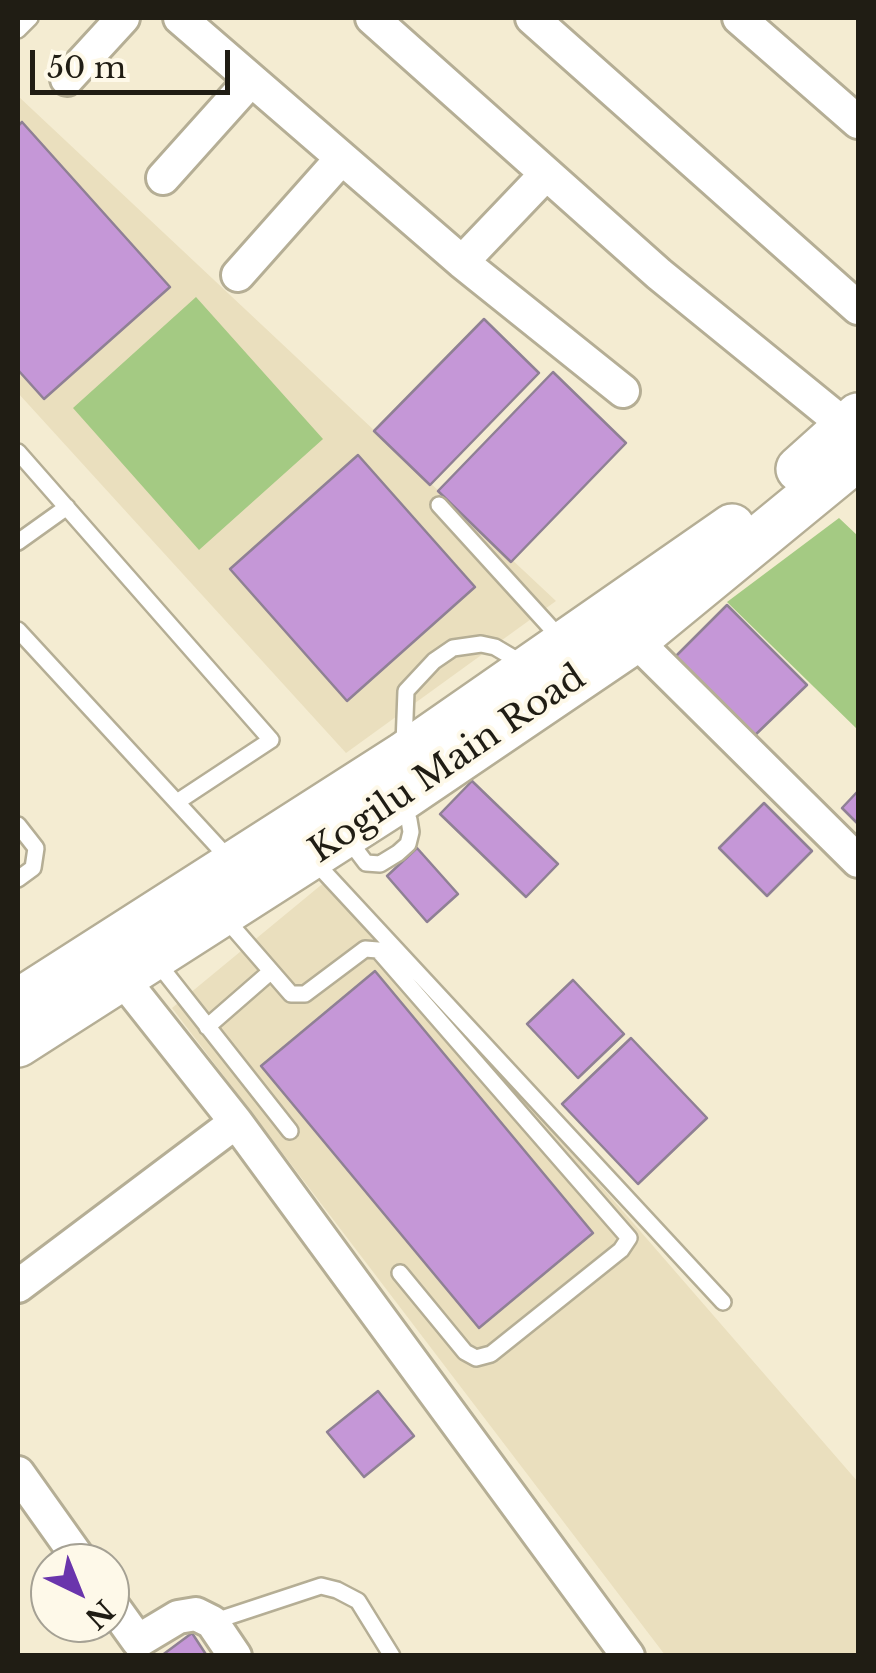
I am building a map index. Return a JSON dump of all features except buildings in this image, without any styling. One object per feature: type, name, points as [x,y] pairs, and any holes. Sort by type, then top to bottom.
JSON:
[{"type":"main road","name":"Kogilu Main Road","points":[[18,1044],[396,802],[619,627],[736,525],[855,434]]},
{"type":"main road","name":"Kogilu Main Road","points":[[18,1002],[404,755],[548,655],[619,627]]},
{"type":"street","points":[[67,80],[122,18]]},
{"type":"street","points":[[180,18],[462,262],[623,392]]},
{"type":"street","points":[[372,18],[659,274],[855,434]]},
{"type":"street","points":[[532,18],[858,308]]},
{"type":"street","points":[[739,18],[858,122]]},
{"type":"street","points":[[162,178],[250,81]]},
{"type":"street","points":[[238,275],[341,158]]},
{"type":"street","points":[[462,262],[546,174]]},
{"type":"street","points":[[619,627],[858,861]]},
{"type":"street","points":[[138,967],[236,1122],[628,1656]]},
{"type":"street","points":[[18,1286],[236,1122]]},
{"type":"street","points":[[18,1473],[68,1543]]},
{"type":"street","points":[[129,1648],[178,1617],[196,1614],[212,1622],[235,1656]]},
{"type":"lane","points":[[18,30],[30,18]]},
{"type":"lane","points":[[18,452],[271,740],[177,802]]},
{"type":"lane","points":[[439,506],[548,655]]},
{"type":"lane","points":[[18,542],[67,508]]},
{"type":"lane","points":[[18,630],[234,864]]},
{"type":"lane","points":[[404,755],[406,691],[434,661],[453,648],[481,644],[548,655]]},
{"type":"lane","points":[[18,825],[36,848],[33,868],[18,879]]},
{"type":"lane","points":[[328,846],[723,1302]]},
{"type":"lane","points":[[221,914],[291,994],[305,994],[365,949],[378,950],[629,1238],[621,1250],[491,1354],[476,1358],[465,1352],[400,1273]]},
{"type":"lane","points":[[138,967],[206,1027],[290,1130]]},
{"type":"lane","points":[[206,1027],[269,973]]},
{"type":"lane","points":[[212,1622],[321,1586],[358,1601],[392,1656]]},
{"type":"shaded area","points":[[18,96],[556,601],[346,753],[18,393]]},
{"type":"shaded area","points":[[332,876],[858,1482],[858,1655],[665,1655],[172,1008]]},
{"type":"green space","points":[[196,297],[323,439],[199,550],[73,408]]},
{"type":"green space","points":[[839,518],[858,536],[858,730],[727,602]]}]
